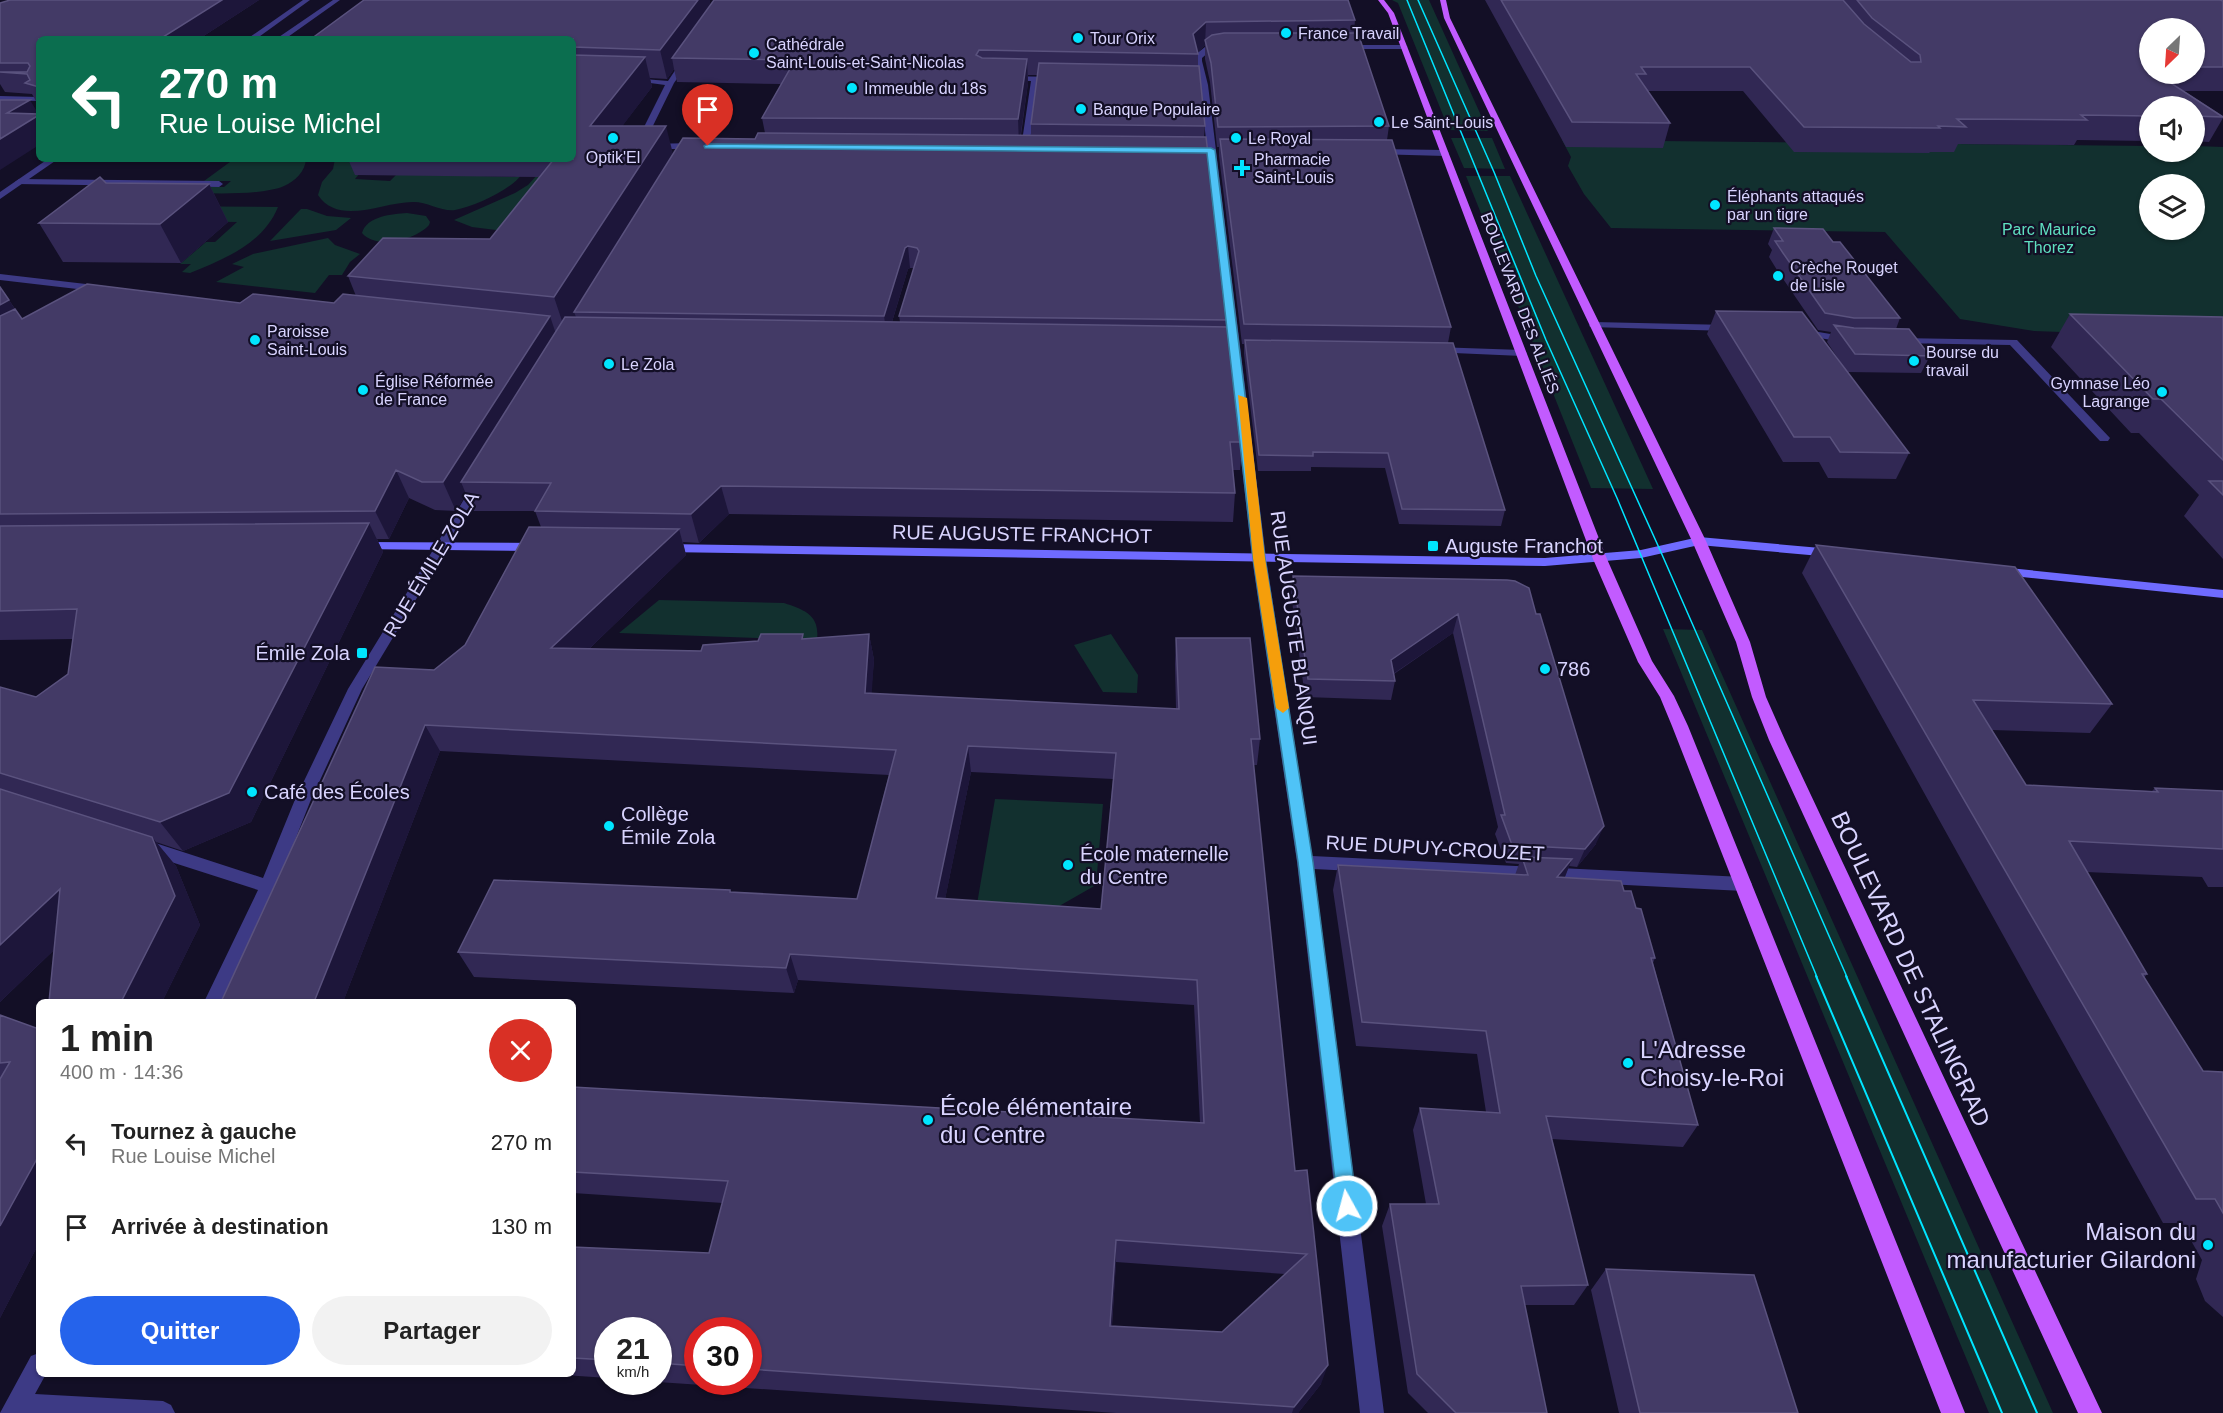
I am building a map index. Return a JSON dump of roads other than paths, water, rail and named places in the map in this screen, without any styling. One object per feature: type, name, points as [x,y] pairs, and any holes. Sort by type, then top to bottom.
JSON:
[{"type":"main road","points":[[1443,0],[1447,18],[1699,541]]},
{"type":"main road","name":"BOULEVARD DES ALLIÉS","points":[[1381,1],[1391,13],[1600,559],[1645,662],[1667,696],[1743,884]]},
{"type":"main road","name":"BOULEVARD DE STALINGRAD","points":[[1699,541],[1743,642],[1759,697],[1786,762],[2090,1413]]},
{"type":"main road","points":[[1743,884],[1953,1413]]},
{"type":"street","points":[[255,36],[308,0]]},
{"type":"street","points":[[284,36],[337,0]]},
{"type":"street","name":"RUE AUGUSTE BLANQUI","points":[[1232,46],[1203,47],[1198,63],[1204,82],[1259,558],[1305,862],[1372,1413]]},
{"type":"street","points":[[1333,47],[1404,47]]},
{"type":"street","points":[[690,54],[670,83],[638,147],[685,151],[708,146]]},
{"type":"street","points":[[1004,78],[1068,79]]},
{"type":"street","points":[[1025,148],[1035,78]]},
{"type":"street","points":[[628,80],[670,83]]},
{"type":"street","points":[[1193,81],[1204,82]]},
{"type":"street","points":[[0,98],[36,99]]},
{"type":"street","points":[[1013,148],[1036,148]]},
{"type":"street","points":[[1369,152],[1445,153]]},
{"type":"street","points":[[0,196],[49,162]]},
{"type":"street","points":[[19,182],[219,184]]},
{"type":"street","points":[[0,277],[112,290],[88,300]]},
{"type":"street","points":[[1594,325],[1741,329]]},
{"type":"street","points":[[1785,330],[1858,340]]},
{"type":"street","points":[[1882,340],[2013,342],[2104,438]]},
{"type":"street","points":[[1426,350],[1522,352]]},
{"type":"street","name":"RUE ÉMILE ZOLA","points":[[214,999],[268,886],[302,802],[340,718],[355,689],[486,473]]},
{"type":"street","name":"RUE AUGUSTE FRANCHOT","points":[[647,548],[1545,561],[1600,559],[1641,554],[1699,541],[1842,554]]},
{"type":"street","points":[[353,546],[552,547]]},
{"type":"street","points":[[1985,569],[2223,594]]},
{"type":"street","points":[[126,841],[268,886]]},
{"type":"street","name":"RUE DUPUY-CROUZET","points":[[1305,862],[1743,884]]},
{"type":"street","points":[[36,1370],[13,1408],[163,1413]]},
{"type":"tram line","points":[[1407,0],[1546,340],[1617,498],[1817,977]]},
{"type":"tram line","points":[[1418,0],[1494,172],[1536,276],[1660,550],[1847,977]]},
{"type":"tram line","points":[[1816,976],[2002,1413]]},
{"type":"tram line","points":[[1846,976],[2037,1413]]},
{"type":"place","name":"France Travail","points":[[1286,33]]},
{"type":"place","name":"Tour Orix","points":[[1078,38]]},
{"type":"place","name":"Cathédrale Saint-Louis-et-Saint-Nicolas","points":[[754,53]]},
{"type":"place","name":"Immeuble du 18s","points":[[852,88]]},
{"type":"place","name":"Banque Populaire","points":[[1081,109]]},
{"type":"place","name":"Le Saint-Louis","points":[[1379,122]]},
{"type":"place","name":"Optik'El","points":[[613,138]]},
{"type":"place","name":"Le Royal","points":[[1236,138]]},
{"type":"place","name":"Pharmacie Saint-Louis","points":[[1242,168]]},
{"type":"place","name":"Éléphants attaqués par un tigre","points":[[1715,205]]},
{"type":"place","name":"Crèche Rouget de Lisle","points":[[1778,276]]},
{"type":"place","name":"Paroisse Saint-Louis","points":[[255,340]]},
{"type":"place","name":"Bourse du travail","points":[[1914,361]]},
{"type":"place","name":"Le Zola","points":[[609,364]]},
{"type":"place","name":"Église Réformée de France","points":[[363,390]]},
{"type":"place","name":"Gymnase Léo Lagrange","points":[[2162,392]]},
{"type":"place","name":"Auguste Franchot","points":[[1433,546]]},
{"type":"place","name":"Émile Zola","points":[[362,653]]},
{"type":"place","name":"786","points":[[1545,669]]},
{"type":"place","name":"Café des Écoles","points":[[252,792]]},
{"type":"place","name":"Collège Émile Zola","points":[[609,826]]},
{"type":"place","name":"École maternelle du Centre","points":[[1068,865]]},
{"type":"place","name":"L'Adresse Choisy-le-Roi","points":[[1628,1063]]},
{"type":"place","name":"École élémentaire du Centre","points":[[928,1120]]},
{"type":"place","name":"Maison du manufacturier Gilardoni","points":[[2208,1245]]},
{"type":"park label","name":"Parc Maurice Thorez","points":[[2049,238]]}]
